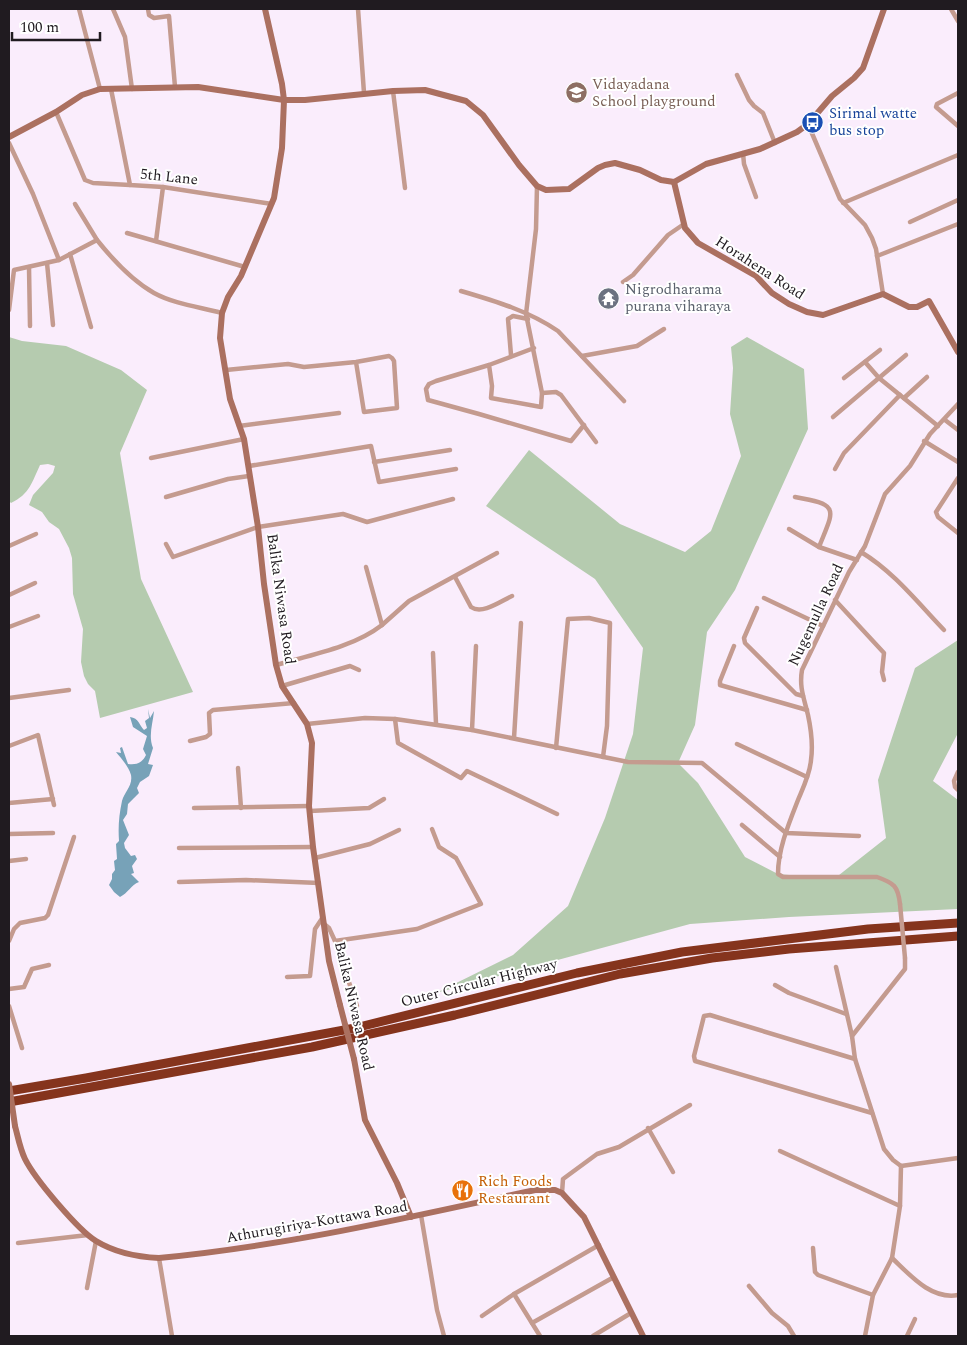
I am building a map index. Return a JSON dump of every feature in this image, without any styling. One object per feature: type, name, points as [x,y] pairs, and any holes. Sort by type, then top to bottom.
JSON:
[{"type":"highway","name":"Outer Circular Highway","points":[[9,1091],[96,1077],[354,1028],[577,973],[682,952],[868,929],[958,922]]},
{"type":"highway","name":"Outer Circular Highway","points":[[9,1102],[346,1040],[620,974],[712,958],[789,948],[958,936]]},
{"type":"main road","name":"Balika Niwasa Road","points":[[265,9],[284,100],[282,148],[274,198],[241,276],[228,297],[222,312],[220,338],[230,399],[244,439],[249,466],[276,665],[282,686],[307,724],[312,742],[309,808],[329,961],[354,1059],[365,1120],[397,1183],[411,1217]]},
{"type":"main road","points":[[9,137],[56,112],[82,95],[100,89],[198,87],[284,100],[425,90],[466,101],[483,115],[519,165],[537,186],[546,190],[569,189],[598,168],[615,163],[640,170],[661,180],[674,182],[706,164],[775,143],[808,124],[832,96],[863,68],[884,9]]},
{"type":"main road","name":"Horahena Road","points":[[674,182],[684,224],[698,243],[756,276],[772,293],[789,304],[807,312],[823,315],[884,294]]},
{"type":"main road","points":[[884,294],[909,307],[917,307],[929,301],[958,352]]},
{"type":"main road","name":"Athurugiriya-Kottawa Road","points":[[9,1084],[15,1126],[22,1153],[30,1168],[88,1235],[96,1241],[119,1251],[159,1258],[220,1252],[269,1245],[545,1188],[562,1193]]},
{"type":"main road","points":[[562,1193],[584,1217],[643,1336]]},
{"type":"street","points":[[79,9],[100,89]]},
{"type":"street","points":[[113,9],[125,37],[132,89]]},
{"type":"street","points":[[148,9],[150,15],[154,18],[169,16],[171,21],[174,88]]},
{"type":"street","points":[[358,9],[364,93]]},
{"type":"street","points":[[951,9],[958,21]]},
{"type":"street","points":[[737,75],[749,100],[763,113],[775,143]]},
{"type":"street","name":"5th Lane","points":[[111,90],[130,185],[163,187],[272,204]]},
{"type":"street","points":[[393,91],[405,188]]},
{"type":"street","points":[[958,93],[941,101],[936,107],[958,126]]},
{"type":"street","points":[[56,112],[85,180],[94,183],[130,185]]},
{"type":"street","points":[[808,124],[840,199],[865,225],[872,238],[884,294]]},
{"type":"street","points":[[9,143],[33,194],[59,260]]},
{"type":"street","points":[[743,154],[744,164],[756,197]]},
{"type":"street","points":[[844,203],[958,155]]},
{"type":"street","points":[[489,365],[492,386],[491,398],[541,407],[542,393],[527,316],[536,229],[537,186]]},
{"type":"street","points":[[156,241],[163,187]]},
{"type":"street","points":[[910,222],[958,200]]},
{"type":"street","points":[[75,204],[97,240],[114,261],[133,278],[155,294],[222,312]]},
{"type":"street","points":[[623,282],[633,275],[668,235],[684,224]]},
{"type":"street","points":[[877,256],[958,224]]},
{"type":"street","points":[[127,233],[244,267]]},
{"type":"street","points":[[9,310],[14,270],[59,260],[97,240]]},
{"type":"street","points":[[70,254],[91,328]]},
{"type":"street","points":[[47,263],[53,325]]},
{"type":"street","points":[[29,267],[30,326]]},
{"type":"street","points":[[462,290],[504,304],[548,324],[558,331],[624,401]]},
{"type":"street","points":[[511,355],[508,319],[513,316],[527,316]]},
{"type":"street","points":[[582,356],[637,346],[664,329]]},
{"type":"street","points":[[534,348],[429,384],[426,389],[428,400],[571,442],[584,425]]},
{"type":"street","points":[[844,378],[880,350]]},
{"type":"street","points":[[833,417],[906,355]]},
{"type":"street","points":[[226,370],[288,364],[304,367],[356,362],[389,356],[394,361],[397,408],[364,412],[356,362]]},
{"type":"street","points":[[865,362],[878,378],[938,426]]},
{"type":"street","points":[[835,469],[844,453],[902,397],[926,377]]},
{"type":"street","points":[[542,393],[556,392],[561,395],[596,442]]},
{"type":"street","name":"Nugemulla Road","points":[[852,1036],[905,969],[900,904],[898,891],[891,882],[877,877],[783,877],[778,874],[786,833],[811,761],[812,744],[800,681],[802,670],[835,600],[865,546],[885,494],[910,466],[924,441],[958,404]]},
{"type":"street","points":[[239,426],[339,413]]},
{"type":"street","points":[[945,420],[958,430]]},
{"type":"street","points":[[152,458],[244,439]]},
{"type":"street","points":[[924,441],[958,462]]},
{"type":"street","points":[[249,466],[371,446],[379,482],[456,468]]},
{"type":"street","points":[[374,462],[450,450]]},
{"type":"street","points":[[166,497],[228,479],[249,476]]},
{"type":"street","points":[[958,480],[936,512],[938,516],[958,533]]},
{"type":"street","points":[[795,497],[819,502],[826,505],[830,510],[831,516],[818,547]]},
{"type":"street","points":[[166,544],[173,557],[258,527],[343,514],[367,522],[454,499]]},
{"type":"street","points":[[789,528],[818,547],[856,560]]},
{"type":"street","points":[[9,546],[36,534]]},
{"type":"street","points":[[861,552],[892,575],[944,630]]},
{"type":"street","points":[[276,665],[335,648],[374,631],[409,601],[497,553]]},
{"type":"street","points":[[366,567],[382,625]]},
{"type":"street","points":[[455,577],[474,610],[484,609],[512,596]]},
{"type":"street","points":[[9,595],[35,583]]},
{"type":"street","points":[[764,598],[823,626]]},
{"type":"street","points":[[835,600],[884,653],[882,672],[884,680]]},
{"type":"street","points":[[757,608],[744,638],[745,643],[796,694],[803,696]]},
{"type":"street","points":[[9,627],[38,616]]},
{"type":"street","points":[[556,748],[568,619],[589,618],[610,623],[607,726],[603,757]]},
{"type":"street","points":[[514,738],[521,623]]},
{"type":"street","points":[[472,730],[476,646]]},
{"type":"street","points":[[734,646],[720,685],[807,710]]},
{"type":"street","points":[[433,653],[436,724]]},
{"type":"street","points":[[282,686],[350,666],[359,670]]},
{"type":"street","points":[[9,698],[69,690]]},
{"type":"street","points":[[190,741],[206,737],[210,734],[209,713],[214,710],[294,703]]},
{"type":"street","points":[[307,724],[365,718],[395,719],[472,730],[628,762],[702,764],[786,833],[860,836]]},
{"type":"street","points":[[395,719],[398,743],[461,778],[467,772],[557,814]]},
{"type":"street","points":[[9,746],[38,735],[54,805]]},
{"type":"street","points":[[737,744],[807,777]]},
{"type":"street","points":[[238,768],[240,808]]},
{"type":"street","points":[[958,772],[954,781],[955,787],[958,790]]},
{"type":"street","points":[[9,804],[53,799]]},
{"type":"street","points":[[194,808],[369,808],[384,799]]},
{"type":"street","points":[[742,826],[780,857]]},
{"type":"street","points":[[315,858],[370,844],[399,830]]},
{"type":"street","points":[[335,941],[418,929],[481,904],[456,858],[439,847],[432,830]]},
{"type":"street","points":[[9,834],[53,833]]},
{"type":"street","points":[[9,941],[17,925],[20,923],[45,918],[48,915],[74,837]]},
{"type":"street","points":[[179,848],[313,847]]},
{"type":"street","points":[[9,862],[26,859]]},
{"type":"street","points":[[179,882],[246,880],[319,883]]},
{"type":"street","points":[[287,977],[310,976],[315,929],[323,920],[335,941],[357,1006]]},
{"type":"street","points":[[9,989],[24,986],[32,969],[49,964]]},
{"type":"street","points":[[836,967],[856,1059],[884,1149],[901,1166],[958,1158]]},
{"type":"street","points":[[775,985],[789,993],[846,1014]]},
{"type":"street","points":[[9,1006],[22,1048]]},
{"type":"street","points":[[856,1059],[710,1015],[704,1016],[694,1056],[695,1061],[872,1113]]},
{"type":"street","points":[[562,1193],[563,1179],[597,1154],[619,1147],[648,1128],[690,1105]]},
{"type":"street","points":[[648,1128],[673,1172]]},
{"type":"street","points":[[780,1151],[900,1206]]},
{"type":"street","points":[[867,1336],[872,1295],[892,1258],[900,1206],[901,1166]]},
{"type":"street","points":[[421,1215],[437,1310],[444,1336]]},
{"type":"street","points":[[18,1243],[88,1235]]},
{"type":"street","points":[[87,1288],[96,1241]]},
{"type":"street","points":[[482,1316],[514,1294],[599,1245]]},
{"type":"street","points":[[813,1248],[815,1272],[818,1276],[872,1295]]},
{"type":"street","points":[[159,1258],[172,1336]]},
{"type":"street","points":[[892,1258],[928,1290],[946,1295],[958,1295]]},
{"type":"street","points":[[532,1323],[614,1277]]},
{"type":"street","points":[[749,1286],[772,1313],[788,1326],[794,1336]]},
{"type":"street","points":[[514,1294],[540,1336]]},
{"type":"street","points":[[593,1336],[631,1313]]},
{"type":"street","points":[[907,1336],[915,1319]]},
{"type":"green space","points":[[9,337],[22,341],[66,346],[121,370],[147,390],[120,453],[141,579],[193,692],[100,718],[95,691],[88,684],[84,676],[81,662],[83,629],[73,594],[72,558],[69,548],[59,529],[49,522],[42,512],[29,505],[33,495],[53,473],[55,466],[48,464],[40,465],[26,492],[11,503],[9,501]]},
{"type":"green space","points":[[747,337],[804,369],[808,429],[735,590],[707,632],[695,725],[678,763],[698,783],[745,857],[778,874],[834,879],[886,838],[878,780],[915,668],[958,640],[958,733],[933,781],[958,800],[958,909],[690,924],[436,993],[513,955],[568,906],[605,818],[633,734],[643,648],[595,579],[486,506],[529,450],[620,524],[685,552],[711,531],[741,456],[730,414],[733,368],[731,347]]},
{"type":"water","points":[[148,709],[150,718],[154,711],[151,734],[153,748],[148,764],[153,765],[149,776],[140,782],[137,788],[139,793],[128,804],[127,814],[123,820],[129,835],[124,843],[125,848],[131,856],[135,855],[137,859],[132,866],[134,873],[131,874],[139,882],[120,897],[109,885],[115,870],[114,861],[117,859],[116,844],[119,841],[122,801],[130,786],[131,775],[129,769],[116,752],[121,753],[120,748],[122,747],[128,764],[139,763],[143,760],[146,755],[143,749],[147,736],[133,727],[130,717],[137,720],[144,730],[147,728],[145,721],[149,718]]},
{"type":"place","name":"Vidayadana School playground","points":[[576,93]]},
{"type":"place","name":"Sirimal watte bus stop","points":[[813,122]]},
{"type":"place","name":"Nigrodharama purana viharaya","points":[[609,298]]},
{"type":"place","name":"Rich Foods Restaurant","points":[[462,1190]]}]
